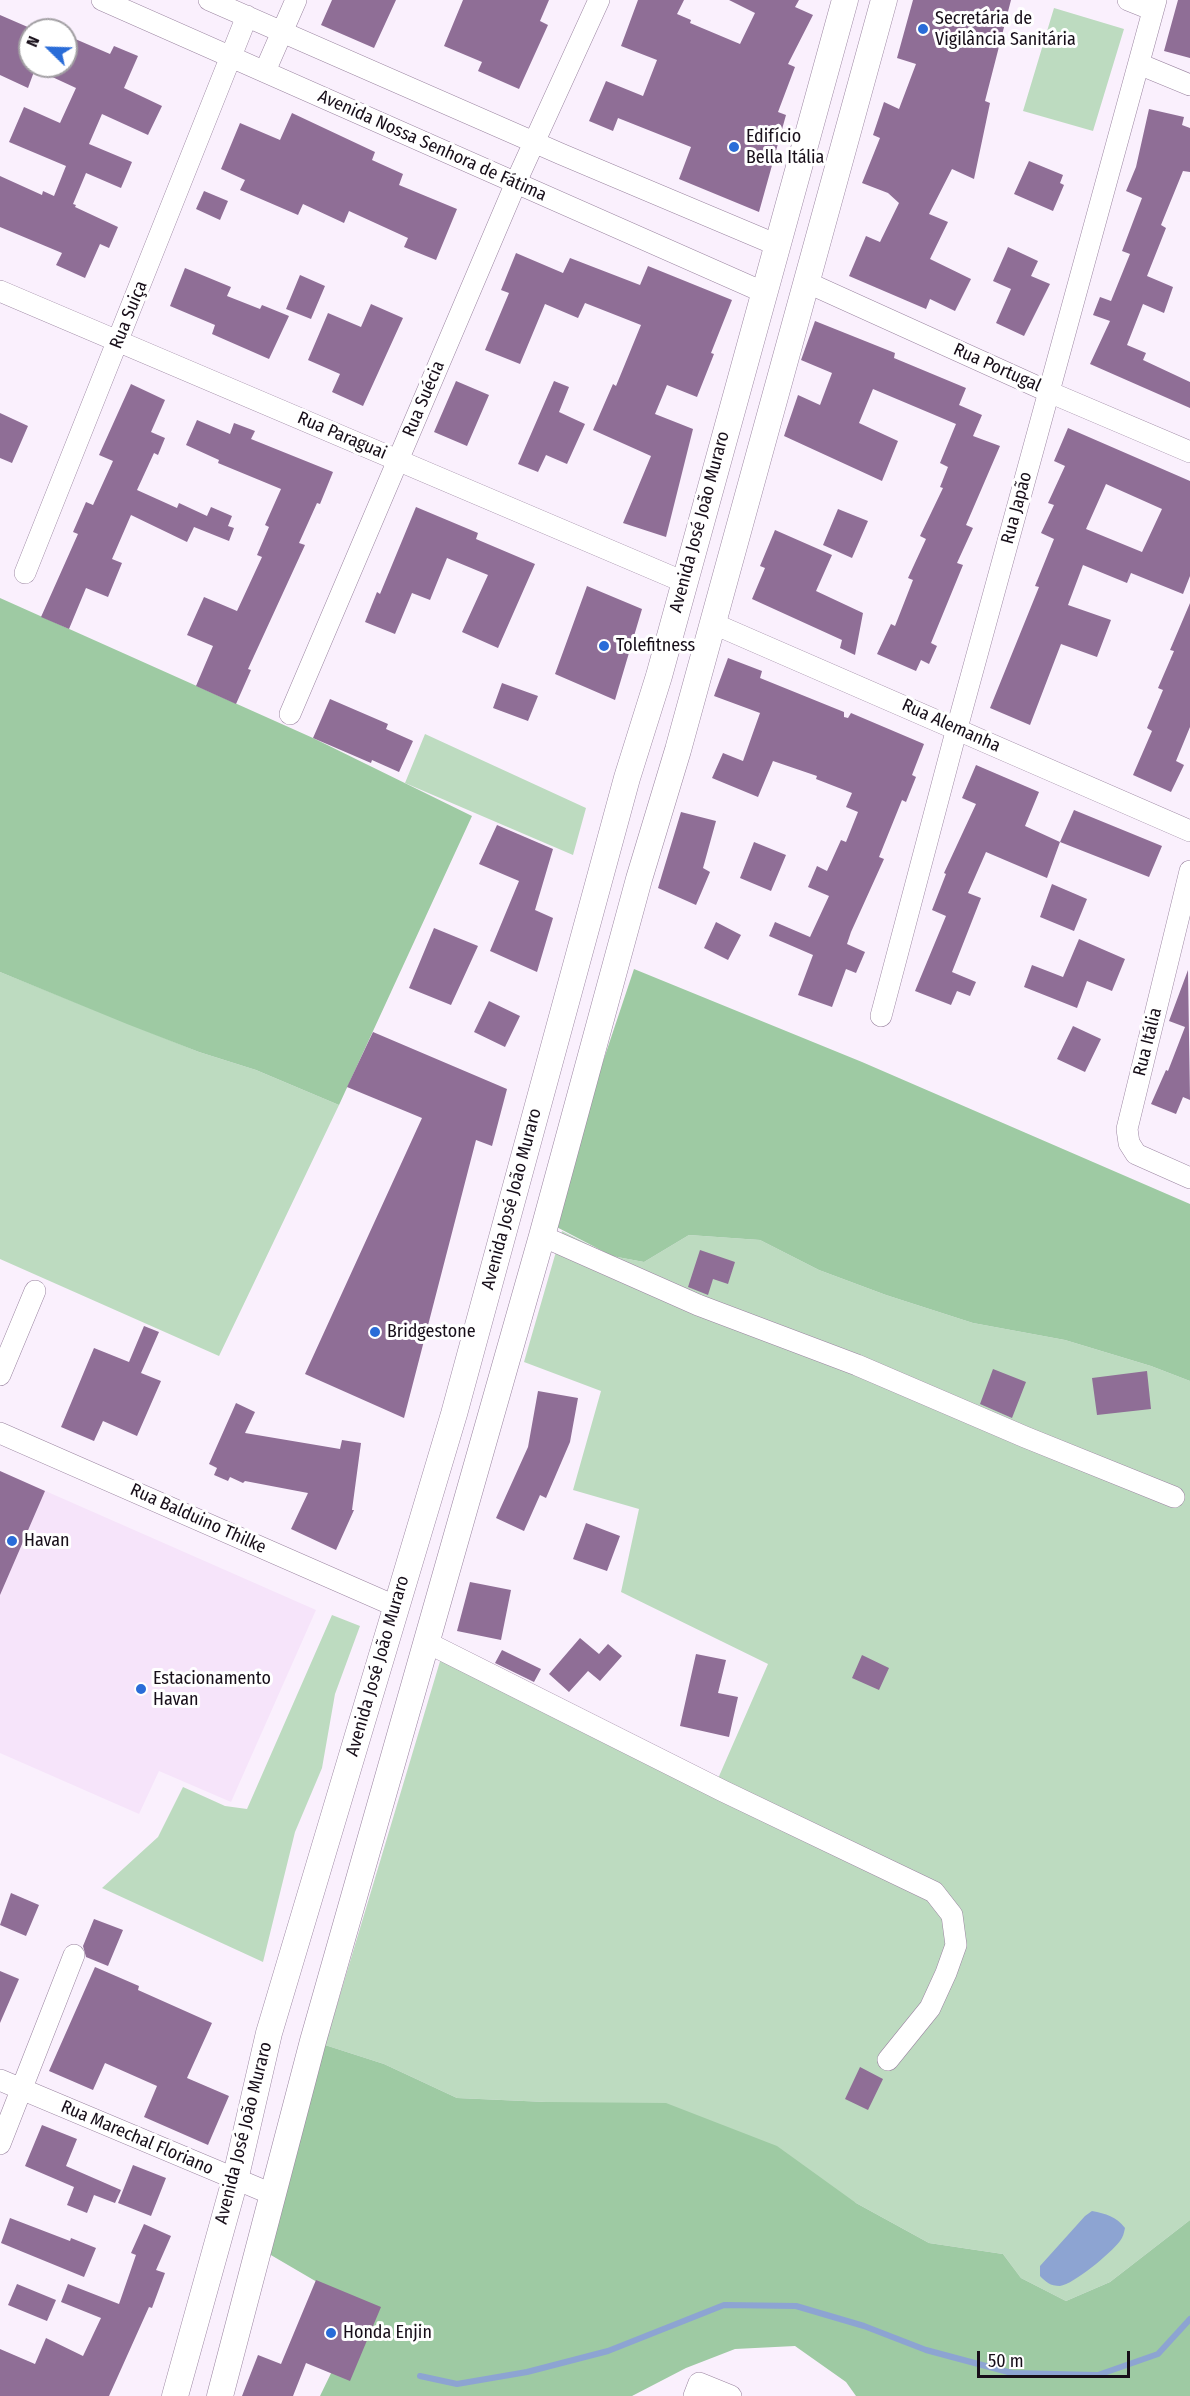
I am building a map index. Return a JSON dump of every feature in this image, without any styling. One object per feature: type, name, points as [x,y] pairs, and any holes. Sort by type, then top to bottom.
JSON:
[{"type":"main road","name":"Avenida José João Muraro","points":[[175,2396],[235,2180],[269,2033],[382,1658],[395,1605],[454,1414],[627,778],[658,676],[845,0]]},
{"type":"main road","name":"Avenida José João Muraro","points":[[220,2396],[274,2195],[283,2152],[542,1236],[639,879],[678,750],[884,0]]},
{"type":"main road","points":[[816,246],[842,104],[834,97],[826,95],[818,98]]},
{"type":"main road","points":[[658,676],[645,744],[655,752],[678,750]]},
{"type":"main road","points":[[627,778],[634,771],[646,772],[656,778],[658,787],[639,879]]},
{"type":"main road","points":[[417,1534],[423,1527],[430,1525],[443,1534],[447,1541],[446,1562],[434,1617]]},
{"type":"main road","points":[[382,1658],[367,1725],[374,1738],[381,1739],[389,1739],[403,1729]]},
{"type":"main road","points":[[269,2033],[265,2088],[249,2150],[250,2160],[255,2167],[262,2168],[283,2152]]},
{"type":"main road","points":[[226,2208],[233,2200],[242,2196],[249,2198],[258,2206],[260,2214],[248,2295]]},
{"type":"street","name":"Avenida Nossa Senhora de Fátima","points":[[102,0],[763,292]]},
{"type":"street","points":[[208,0],[777,245]]},
{"type":"street","points":[[265,71],[296,0]]},
{"type":"street","points":[[534,142],[599,0]]},
{"type":"street","points":[[1128,0],[1154,5]]},
{"type":"street","name":"Rua Japão","points":[[881,1016],[1154,5]]},
{"type":"street","name":"Rua Suiça","points":[[25,573],[247,16]]},
{"type":"street","points":[[1139,64],[1190,85]]},
{"type":"street","name":"Rua Suécia","points":[[290,714],[534,142]]},
{"type":"street","name":"Rua Portugal","points":[[806,282],[1049,392],[1190,452]]},
{"type":"street","name":"Rua Paraguai","points":[[0,291],[684,582]]},
{"type":"street","name":"Rua Alemanha","points":[[712,622],[1190,831]]},
{"type":"street","name":"Rua Itália","points":[[1190,871],[1127,1129],[1129,1143],[1136,1154],[1190,1178]]},
{"type":"street","points":[[542,1236],[698,1305],[857,1365],[1025,1437],[1174,1497]]},
{"type":"street","points":[[0,1375],[35,1291]]},
{"type":"street","name":"Rua Balduino Thilke","points":[[0,1433],[395,1605]]},
{"type":"street","points":[[426,1642],[723,1791],[934,1892],[952,1915],[956,1945],[946,1974],[930,2008],[888,2060]]},
{"type":"street","points":[[0,2144],[74,1955]]},
{"type":"street","name":"Rua Marechal Floriano","points":[[0,2080],[274,2195]]},
{"type":"street","points":[[697,2389],[731,2396]]},
{"type":"shaded area","name":"Estacionamento Havan","points":[[0,1471],[316,1610],[231,1802],[159,1771],[139,1814],[0,1753]]},
{"type":"green space","points":[[1054,8],[1124,29],[1093,131],[1023,111]]},
{"type":"green space","points":[[0,598],[313,738],[472,816],[339,1105],[256,1070],[199,1052],[0,972]]},
{"type":"green space","points":[[425,734],[586,808],[573,855],[405,783]]},
{"type":"green space","points":[[634,969],[862,1062],[1190,1204],[1190,1381],[1151,1366],[1065,1340],[973,1323],[886,1295],[819,1270],[760,1240],[689,1235],[644,1262],[612,1256],[549,1223]]},
{"type":"green space","points":[[0,972],[199,1052],[256,1070],[339,1105],[219,1356],[0,1259]]},
{"type":"green space","points":[[562,1231],[612,1256],[644,1262],[689,1235],[760,1240],[819,1270],[886,1295],[973,1323],[1065,1340],[1151,1366],[1190,1381],[1190,2220],[1110,2282],[1066,2301],[1021,2278],[1003,2254],[929,2243],[856,2203],[546,2102],[457,2098],[384,2064],[325,2045],[441,1658],[713,1790],[768,1664],[621,1592],[639,1509],[573,1490],[601,1391],[524,1362]]},
{"type":"green space","points":[[332,1615],[360,1626],[335,1694],[322,1768],[295,1832],[263,1962],[102,1888],[158,1837],[183,1787],[225,1806],[247,1809]]},
{"type":"green space","points":[[317,2045],[325,2045],[384,2064],[457,2098],[546,2102],[666,2103],[777,2146],[856,2203],[929,2243],[1003,2254],[1021,2278],[1066,2301],[1110,2282],[1190,2220],[1190,2396],[856,2396],[846,2382],[795,2346],[735,2349],[686,2368],[632,2396],[320,2396],[335,2365],[317,2282],[264,2251]]},
{"type":"water","points":[[1092,2211],[1110,2216],[1122,2224],[1125,2228],[1121,2239],[1101,2260],[1074,2280],[1060,2286],[1048,2283],[1040,2276],[1040,2266]]},
{"type":"building","points":[[332,0],[396,0],[374,48],[321,25]]},
{"type":"building","points":[[463,0],[549,0],[540,21],[548,25],[519,89],[478,71],[482,62],[444,46]]},
{"type":"building","points":[[638,0],[684,0],[677,14],[691,20],[690,23],[740,44],[755,13],[729,0],[799,0],[795,7],[813,15],[788,64],[795,67],[778,112],[786,115],[759,212],[679,179],[691,147],[618,118],[613,131],[589,121],[606,81],[643,96],[657,60],[621,46]]},
{"type":"building","points":[[913,0],[1011,0],[985,101],[990,103],[974,179],[952,169],[929,214],[948,222],[930,259],[971,279],[955,311],[930,299],[926,309],[849,276],[866,236],[880,242],[899,203],[888,193],[862,183],[880,138],[873,135],[884,102],[899,109],[916,64],[897,58]]},
{"type":"building","points":[[1178,0],[1190,0],[1190,58],[1164,51]]},
{"type":"building","points":[[0,15],[18,23],[18,78],[32,78],[28,88],[0,75]]},
{"type":"building","points":[[78,40],[110,54],[114,46],[138,56],[124,88],[162,106],[148,135],[102,114],[89,144],[132,162],[121,188],[86,173],[73,204],[118,227],[109,248],[100,244],[85,278],[56,265],[62,253],[0,227],[0,176],[42,195],[43,191],[54,196],[66,166],[9,142],[24,107],[60,123],[76,88],[54,78],[78,78]]},
{"type":"building","points":[[1149,109],[1184,117],[1182,125],[1190,128],[1190,172],[1183,171],[1161,225],[1166,228],[1147,276],[1173,287],[1164,313],[1143,304],[1127,345],[1146,353],[1143,360],[1190,382],[1190,408],[1090,364],[1110,321],[1093,315],[1100,297],[1111,301],[1130,254],[1122,251],[1142,198],[1126,191],[1136,167]]},
{"type":"building","points":[[292,113],[375,152],[372,160],[403,174],[399,185],[457,209],[436,260],[404,247],[408,238],[349,211],[344,223],[303,204],[298,215],[240,190],[245,180],[221,169],[240,123],[280,140]]},
{"type":"building","points":[[1029,161],[1063,175],[1060,183],[1064,185],[1053,211],[1014,194]]},
{"type":"building","points":[[204,191],[228,201],[220,220],[196,209]]},
{"type":"building","points":[[1008,247],[1038,261],[1031,276],[1050,284],[1024,336],[996,323],[1011,289],[993,281]]},
{"type":"building","points":[[516,253],[563,273],[570,258],[640,285],[648,266],[732,300],[697,397],[667,385],[655,414],[693,429],[666,537],[623,523],[651,456],[593,430],[613,384],[616,386],[641,325],[585,303],[578,318],[545,304],[520,364],[485,350],[509,293],[501,290]]},
{"type":"building","points":[[185,268],[231,287],[227,296],[260,309],[262,305],[289,316],[269,359],[212,334],[215,325],[170,306]]},
{"type":"building","points":[[300,275],[325,286],[311,319],[286,309]]},
{"type":"building","points":[[371,304],[403,318],[363,406],[332,392],[340,374],[308,360],[328,313],[361,327]]},
{"type":"building","points":[[815,321],[895,353],[894,358],[966,388],[959,405],[982,415],[973,436],[1000,446],[966,525],[973,528],[957,563],[963,565],[931,643],[937,646],[929,664],[921,660],[916,671],[877,654],[891,624],[895,626],[913,580],[908,578],[926,539],[920,536],[943,488],[940,487],[948,467],[940,463],[956,424],[873,389],[859,423],[898,441],[882,481],[784,436],[798,395],[820,405],[832,373],[801,360]]},
{"type":"building","points":[[456,381],[489,395],[467,446],[434,432]]},
{"type":"building","points":[[554,381],[569,387],[559,412],[585,424],[567,464],[546,455],[538,472],[518,464]]},
{"type":"building","points":[[131,384],[165,400],[151,432],[165,438],[158,455],[154,453],[137,490],[177,508],[179,503],[207,516],[211,507],[232,516],[228,526],[234,528],[229,541],[194,527],[187,542],[131,515],[112,559],[122,563],[108,597],[86,588],[69,629],[41,617],[78,534],[73,532],[86,502],[93,505],[113,461],[99,455]]},
{"type":"building","points":[[0,413],[28,426],[12,463],[0,458]]},
{"type":"building","points":[[197,420],[230,434],[234,423],[255,431],[251,439],[333,472],[320,504],[317,503],[299,543],[305,545],[248,669],[251,670],[236,704],[196,686],[213,646],[187,635],[204,597],[237,611],[262,557],[257,555],[269,527],[265,525],[281,489],[218,463],[219,460],[186,445]]},
{"type":"building","points":[[1068,428],[1190,481],[1190,576],[1183,594],[1131,573],[1127,583],[1083,565],[1068,605],[1111,620],[1097,657],[1061,644],[1030,725],[990,708],[1039,587],[1035,586],[1054,539],[1041,533],[1054,505],[1048,503],[1065,466],[1054,461]],"holes":[[[1106,484],[1162,509],[1142,552],[1086,529]]]},
{"type":"building","points":[[416,507],[478,533],[476,539],[535,564],[498,648],[462,632],[488,575],[447,558],[430,600],[412,593],[395,634],[365,622],[377,592],[380,594]]},
{"type":"building","points":[[838,509],[868,521],[852,558],[823,545]]},
{"type":"building","points":[[775,530],[832,555],[816,591],[863,613],[855,655],[840,648],[842,640],[752,599],[765,568],[760,566]]},
{"type":"building","points":[[587,586],[642,609],[615,700],[555,674]]},
{"type":"building","points":[[1190,603],[1190,727],[1176,761],[1184,765],[1171,792],[1133,775],[1152,731],[1147,728],[1163,690],[1158,688],[1174,651],[1170,650]]},
{"type":"building","points":[[728,658],[762,671],[760,678],[844,712],[844,717],[848,718],[851,713],[924,744],[912,775],[916,777],[906,802],[902,800],[879,857],[884,859],[847,944],[865,952],[856,973],[846,969],[832,1007],[798,995],[813,955],[769,936],[775,922],[810,937],[829,896],[808,887],[817,866],[827,871],[841,840],[846,842],[858,812],[846,807],[852,793],[816,779],[817,776],[773,761],[758,797],[712,778],[723,753],[743,761],[760,713],[714,696]]},
{"type":"building","points":[[502,683],[538,696],[528,721],[493,708]]},
{"type":"building","points":[[330,699],[388,724],[386,729],[413,741],[399,772],[372,760],[371,763],[313,738]]},
{"type":"building","points":[[976,765],[1039,792],[1025,826],[1060,842],[1047,878],[986,852],[968,893],[981,898],[952,972],[976,982],[970,996],[957,991],[951,1005],[915,991],[946,916],[932,910],[946,874],[944,873],[976,804],[962,798]]},
{"type":"building","points":[[1074,810],[1162,846],[1149,877],[1060,842]]},
{"type":"building","points":[[681,812],[716,821],[703,868],[710,872],[696,905],[658,888]]},
{"type":"building","points":[[497,825],[553,849],[535,910],[553,918],[537,972],[490,951],[519,881],[479,864]]},
{"type":"building","points":[[754,842],[786,855],[771,891],[740,878]]},
{"type":"building","points":[[1052,884],[1087,899],[1074,931],[1040,917]]},
{"type":"building","points":[[716,922],[741,935],[728,960],[704,948]]},
{"type":"building","points":[[434,928],[478,946],[451,1005],[409,988]]},
{"type":"building","points":[[1079,939],[1125,959],[1112,991],[1087,981],[1077,1008],[1024,987],[1032,965],[1063,977]]},
{"type":"building","points":[[1188,970],[1190,1100],[1183,1097],[1176,1114],[1151,1104],[1166,1070],[1168,1071],[1185,1027],[1169,1021]]},
{"type":"building","points":[[489,1001],[520,1016],[505,1047],[474,1032]]},
{"type":"building","points":[[1073,1026],[1101,1039],[1085,1072],[1057,1059]]},
{"type":"building","points":[[373,1032],[507,1089],[492,1146],[476,1140],[404,1418],[305,1374],[422,1118],[347,1087]]},
{"type":"building","points":[[700,1250],[735,1262],[728,1284],[713,1279],[708,1295],[688,1287]]},
{"type":"building","points":[[144,1326],[159,1332],[141,1373],[161,1381],[137,1436],[103,1421],[94,1441],[61,1427],[94,1348],[129,1362]]},
{"type":"building","points":[[993,1369],[1026,1382],[1012,1418],[980,1404]]},
{"type":"building","points":[[1147,1371],[1151,1409],[1097,1415],[1092,1378]]},
{"type":"building","points":[[538,1391],[578,1398],[570,1442],[546,1498],[540,1495],[524,1531],[496,1518],[528,1447]]},
{"type":"building","points":[[236,1403],[255,1412],[245,1433],[340,1449],[342,1440],[361,1443],[352,1510],[354,1510],[336,1550],[291,1529],[308,1493],[245,1481],[243,1483],[230,1477],[228,1481],[214,1475],[217,1468],[209,1464]]},
{"type":"building","name":"Havan","points":[[0,1471],[45,1491],[0,1595]]},
{"type":"building","points":[[586,1523],[620,1536],[607,1571],[573,1559]]},
{"type":"building","points":[[470,1582],[511,1590],[501,1640],[457,1631]]},
{"type":"building","points":[[580,1638],[599,1654],[608,1644],[622,1656],[600,1681],[588,1671],[569,1692],[549,1674]]},
{"type":"building","points":[[502,1650],[541,1669],[534,1682],[495,1663]]},
{"type":"building","points":[[696,1654],[726,1660],[718,1693],[738,1697],[729,1737],[680,1726]]},
{"type":"building","points":[[862,1655],[889,1668],[879,1690],[852,1678]]},
{"type":"building","points":[[11,1893],[39,1905],[26,1936],[0,1925]]},
{"type":"building","points":[[94,1919],[123,1930],[108,1966],[86,1957],[83,1946]]},
{"type":"building","points":[[95,1967],[139,1986],[138,1990],[212,2023],[187,2078],[229,2096],[208,2145],[144,2117],[157,2086],[105,2063],[93,2090],[49,2071]]},
{"type":"building","points":[[0,1971],[19,1979],[0,2023]]},
{"type":"building","points":[[860,2067],[883,2079],[868,2110],[845,2099]]},
{"type":"building","points":[[42,2125],[77,2139],[66,2166],[121,2190],[115,2203],[94,2195],[87,2213],[67,2205],[74,2187],[25,2166]]},
{"type":"building","points":[[133,2165],[166,2178],[151,2216],[118,2203]]},
{"type":"building","points":[[10,2218],[70,2241],[71,2238],[96,2248],[84,2277],[1,2243]]},
{"type":"building","points":[[144,2224],[171,2236],[156,2270],[165,2273],[152,2308],[149,2307],[109,2396],[0,2396],[0,2349],[35,2364],[46,2338],[83,2356],[101,2318],[61,2302],[68,2284],[119,2304],[136,2255],[131,2253]]},
{"type":"building","points":[[316,2280],[381,2307],[350,2381],[306,2363],[293,2396],[242,2396],[258,2355],[281,2364]]},
{"type":"building","points":[[17,2284],[56,2300],[47,2321],[8,2305]]},
{"type":"waterway","points":[[420,2376],[457,2384],[527,2372],[608,2351],[724,2305],[796,2306],[864,2326],[926,2350],[1012,2373],[1098,2375],[1158,2354],[1190,2319]]},
{"type":"place","name":"Secretária de Vigilância Sanitária","points":[[923,29]]},
{"type":"place","name":"Edifício Bella Itália","points":[[734,147]]},
{"type":"place","name":"Tolefitness","points":[[604,646]]},
{"type":"place","name":"Bridgestone","points":[[375,1332]]},
{"type":"place","name":"Havan","points":[[12,1541]]},
{"type":"place","name":"Estacionamento Havan","points":[[141,1689]]},
{"type":"place","name":"Honda Enjin","points":[[331,2333]]}]
